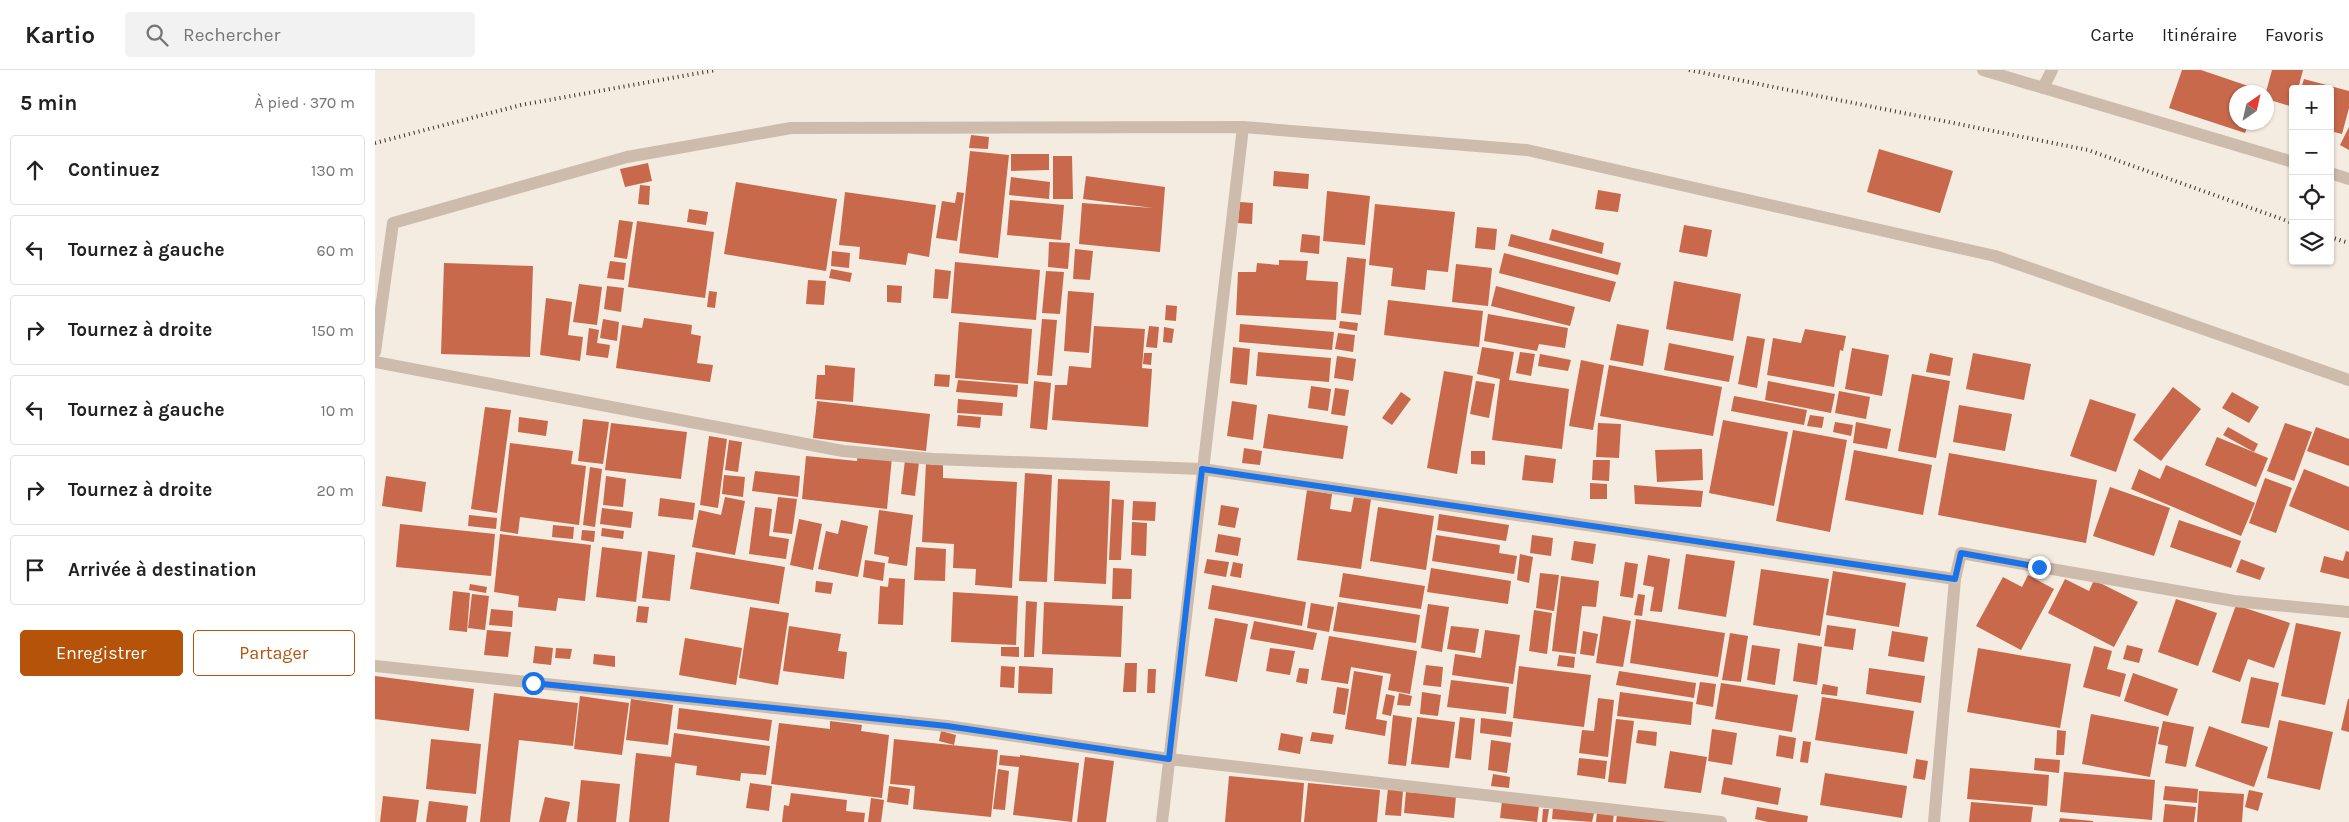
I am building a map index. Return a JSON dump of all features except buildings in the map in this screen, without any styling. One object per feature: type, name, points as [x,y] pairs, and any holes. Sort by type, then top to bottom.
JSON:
[{"type":"street","points":[[1983,70],[2289,161]]},
{"type":"street","points":[[2043,88],[2052,70]]},
{"type":"street","points":[[375,352],[393,224],[627,158],[791,128],[1243,127],[1527,150],[1995,256],[2349,380]]},
{"type":"street","points":[[1161,822],[1243,127]]},
{"type":"street","points":[[2334,174],[2349,179]]},
{"type":"street","points":[[375,362],[843,451],[933,459],[1202,469],[1955,579]]},
{"type":"street","points":[[1934,822],[1955,579],[1961,553],[2234,601],[2349,612]]},
{"type":"street","points":[[375,666],[947,726],[1169,759],[1721,822]]},
{"type":"railway","points":[[375,143],[521,105],[716,70]]},
{"type":"railway","points":[[1689,70],[2088,150],[2289,222]]},
{"type":"railway","points":[[2334,238],[2349,243]]},
{"type":"route","points":[[533,683],[947,726],[1169,759],[1202,469],[1955,579],[1961,553],[2039,567]]}]
